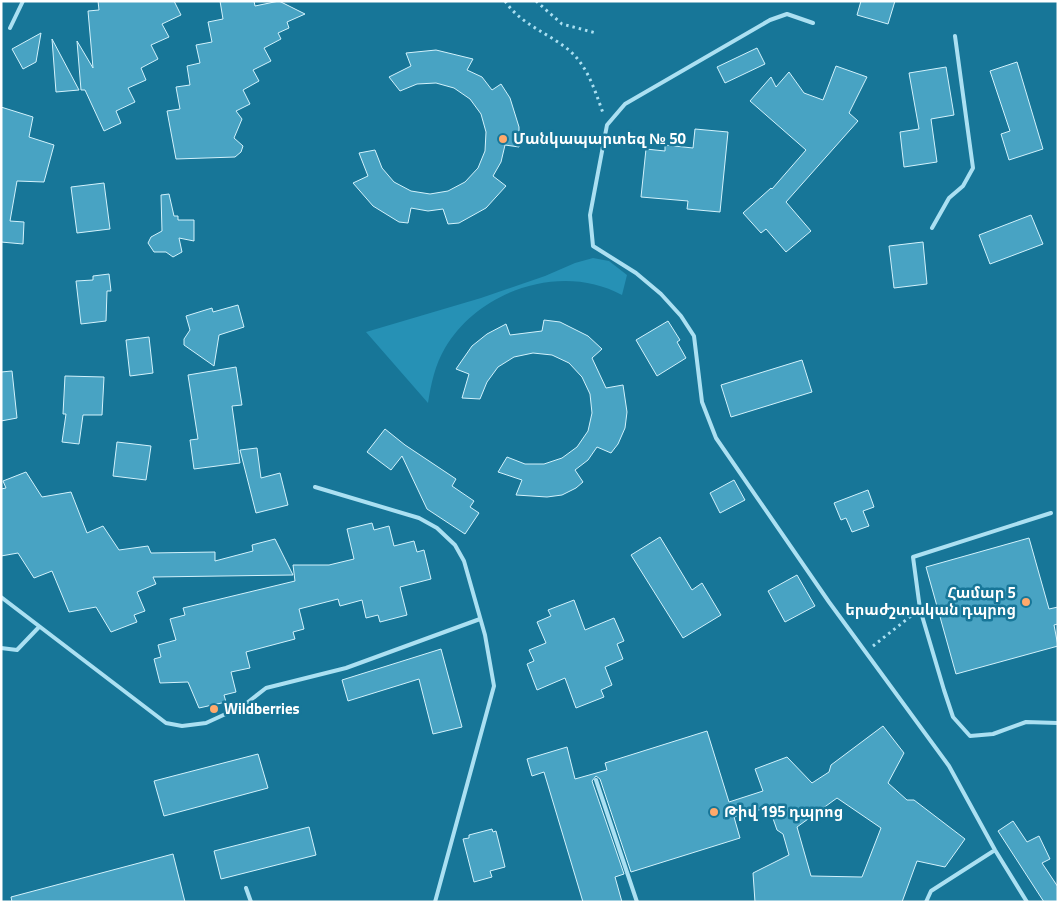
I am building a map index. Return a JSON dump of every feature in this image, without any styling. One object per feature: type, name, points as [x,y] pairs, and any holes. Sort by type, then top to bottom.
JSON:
[{"type":"lane","points":[[10,28],[23,1]]},
{"type":"lane","points":[[813,23],[787,14],[770,20],[625,104],[607,125],[590,215],[593,246],[636,273],[661,294],[681,316],[694,336],[702,402],[716,438],[829,602],[949,766],[995,850],[1027,902]]},
{"type":"lane","points":[[932,228],[949,198],[963,186],[972,168],[955,36]]},
{"type":"lane","points":[[315,487],[394,510],[437,528],[455,545],[464,561],[485,635],[494,686],[435,902]]},
{"type":"lane","points":[[1051,513],[913,557],[920,609],[954,716],[970,736],[993,734],[1026,722],[1058,723]]},
{"type":"lane","points":[[1,596],[166,723],[182,726],[213,720],[243,706],[266,688],[346,668],[480,619]]},
{"type":"lane","points":[[1,648],[17,650],[39,627]]},
{"type":"lane","points":[[596,780],[637,902]]},
{"type":"lane","points":[[926,902],[931,891],[995,850]]},
{"type":"lane","points":[[246,888],[251,902]]},
{"type":"path","points":[[505,1],[530,26],[570,52],[585,70],[594,88],[607,125]]},
{"type":"path","points":[[536,1],[562,24],[596,34]]},
{"type":"path","points":[[866,651],[920,609]]},
{"type":"shaded area","points":[[593,258],[609,261],[627,275],[622,295],[599,285],[574,281],[549,282],[524,287],[500,297],[479,311],[460,328],[445,348],[434,375],[428,403],[366,332],[481,298]]},
{"type":"building","points":[[98,1],[174,1],[181,15],[162,24],[169,37],[151,45],[158,59],[141,68],[146,80],[128,88],[135,102],[116,111],[121,123],[104,131],[85,90],[81,90],[77,41],[93,68],[88,11],[99,10]]},
{"type":"building","points":[[220,1],[254,1],[255,6],[279,1],[305,14],[287,22],[289,28],[278,33],[281,39],[264,48],[271,61],[253,70],[259,81],[243,90],[250,104],[236,111],[242,119],[234,138],[243,146],[241,152],[235,157],[176,159],[167,111],[180,109],[176,87],[190,85],[187,66],[200,63],[196,45],[212,42],[208,22],[223,19]]},
{"type":"building","points":[[861,1],[895,1],[888,24],[857,15]]},
{"type":"building","points":[[41,33],[36,62],[23,69],[12,49]]},
{"type":"building","points":[[52,39],[79,90],[56,92]]},
{"type":"building","points":[[757,48],[765,64],[725,83],[717,67]]},
{"type":"building","name":"Մանկապարտեզ № 50","points":[[436,50],[473,59],[467,70],[482,77],[492,90],[501,84],[510,98],[519,127],[519,147],[505,145],[501,162],[493,176],[506,186],[486,208],[459,223],[448,224],[443,209],[428,211],[411,208],[408,223],[399,222],[373,206],[353,183],[368,176],[359,153],[375,150],[382,168],[394,182],[411,191],[430,194],[448,191],[465,182],[478,168],[485,151],[486,132],[481,114],[470,99],[454,88],[436,83],[417,84],[400,91],[389,77],[411,66],[406,53]]},
{"type":"building","points":[[1017,62],[1043,149],[1009,160],[1001,134],[1010,131],[990,71]]},
{"type":"building","points":[[836,66],[867,77],[849,113],[858,121],[786,202],[811,231],[786,252],[766,229],[761,233],[743,213],[772,189],[806,150],[750,101],[771,77],[776,87],[789,72],[804,93],[823,100]]},
{"type":"building","points":[[946,67],[954,115],[931,119],[937,162],[904,167],[900,132],[919,129],[909,73]]},
{"type":"building","points":[[1,107],[33,117],[29,137],[54,145],[44,182],[17,181],[10,221],[24,222],[23,244],[1,242]]},
{"type":"building","points":[[695,129],[728,132],[720,212],[687,209],[688,201],[641,197],[646,149],[665,151],[665,145],[693,148]]},
{"type":"building","points":[[104,183],[110,229],[77,233],[71,187]]},
{"type":"building","points":[[169,194],[174,216],[178,216],[178,220],[194,220],[194,241],[179,238],[182,252],[173,257],[166,252],[154,252],[148,243],[151,237],[162,231],[161,195]]},
{"type":"building","points":[[1031,215],[1043,244],[990,264],[979,235]]},
{"type":"building","points":[[923,242],[927,284],[894,288],[889,246]]},
{"type":"building","points":[[109,274],[111,291],[107,291],[106,321],[81,324],[76,281],[93,280],[93,276]]},
{"type":"building","points":[[238,305],[244,327],[219,335],[214,366],[184,345],[184,339],[190,330],[186,316],[212,308],[213,312]]},
{"type":"building","points":[[544,320],[560,322],[588,336],[602,349],[592,358],[606,388],[623,385],[627,412],[625,428],[618,444],[611,453],[597,447],[588,460],[575,470],[583,482],[576,488],[562,495],[547,497],[516,495],[522,480],[498,472],[507,457],[525,464],[544,464],[562,458],[577,447],[588,431],[592,413],[590,394],[582,377],[569,363],[552,355],[533,353],[514,357],[498,367],[487,382],[480,399],[462,398],[469,374],[456,369],[472,346],[487,334],[506,324],[510,335],[542,331]]},
{"type":"building","points":[[668,321],[680,340],[677,342],[686,358],[657,376],[636,340]]},
{"type":"building","points":[[149,337],[153,373],[130,376],[126,340]]},
{"type":"building","points":[[802,360],[812,392],[731,417],[721,385]]},
{"type":"building","points":[[236,367],[242,405],[232,406],[240,463],[194,469],[190,440],[198,439],[188,375]]},
{"type":"building","points":[[12,371],[17,418],[1,421],[1,372]]},
{"type":"building","points":[[65,376],[104,377],[102,415],[83,415],[79,444],[62,442],[66,414],[63,414]]},
{"type":"building","points":[[385,429],[405,445],[456,479],[452,486],[474,501],[470,507],[479,513],[465,534],[427,509],[402,456],[391,470],[367,452]]},
{"type":"building","points":[[117,442],[151,446],[146,480],[113,476]]},
{"type":"building","points":[[257,448],[261,478],[280,473],[288,505],[256,513],[240,450]]},
{"type":"building","points":[[26,472],[42,497],[71,492],[87,533],[103,526],[119,550],[148,546],[151,553],[215,552],[215,561],[253,551],[252,545],[275,539],[293,575],[153,577],[156,584],[137,592],[145,611],[134,615],[137,622],[111,632],[96,607],[69,612],[52,571],[34,578],[18,553],[1,556],[1,489],[6,488],[3,481]]},
{"type":"building","points":[[734,480],[745,500],[720,513],[710,493]]},
{"type":"building","points":[[868,490],[874,507],[863,511],[869,526],[852,532],[846,518],[841,520],[834,503]]},
{"type":"building","points":[[372,523],[374,530],[389,526],[394,546],[414,541],[417,552],[424,550],[431,579],[400,587],[407,615],[380,622],[378,615],[366,618],[362,600],[340,606],[338,599],[299,609],[304,629],[293,632],[295,639],[246,652],[250,668],[231,672],[236,692],[224,695],[226,702],[199,708],[188,682],[160,683],[154,659],[161,657],[158,645],[176,640],[170,619],[185,615],[183,608],[295,581],[293,565],[329,565],[354,559],[347,529]]},
{"type":"building","points":[[660,537],[692,590],[702,583],[721,615],[683,638],[631,555]]},
{"type":"building","name":"Համար 5 երաժշտական դպրոց","points":[[1029,538],[1049,609],[1058,607],[1058,624],[1054,625],[1058,646],[956,674],[926,567]]},
{"type":"building","points":[[797,575],[815,606],[785,622],[768,591]]},
{"type":"building","points":[[574,600],[585,630],[614,618],[624,641],[617,644],[623,659],[605,667],[612,685],[601,690],[604,697],[576,708],[565,678],[537,690],[527,664],[534,661],[529,650],[546,643],[537,622],[551,616],[548,610]]},
{"type":"building","points":[[441,649],[462,727],[433,734],[419,679],[348,701],[342,680]]},
{"type":"building","name":"Թիվ 195 դպրոց","points":[[883,726],[904,753],[888,783],[907,800],[914,800],[965,839],[945,867],[917,861],[902,902],[755,902],[753,873],[789,855],[783,834],[777,830],[769,807],[734,817],[740,838],[631,872],[600,779],[596,776],[592,781],[624,874],[615,877],[622,902],[583,902],[544,772],[532,776],[527,759],[567,747],[575,779],[607,770],[605,763],[707,731],[729,802],[763,791],[755,769],[787,757],[812,783],[829,772],[831,765]],"holes":[[[837,798],[881,828],[862,877],[811,876],[797,827]]]},
{"type":"building","points":[[258,754],[268,788],[164,816],[154,781]]},
{"type":"building","points":[[1013,821],[1027,842],[1039,836],[1050,859],[1042,863],[1058,887],[1058,902],[1044,902],[998,831]]},
{"type":"building","points":[[309,827],[316,855],[221,879],[214,851]]},
{"type":"building","points":[[492,829],[493,832],[496,831],[505,867],[490,871],[492,877],[474,882],[463,839],[469,838],[469,835]]},
{"type":"building","points":[[173,854],[185,902],[12,902],[11,897]]},
{"type":"place","name":"Մանկապարտեզ № 50","points":[[503,139]]},
{"type":"place","name":"Համար 5 երաժշտական դպրոց","points":[[1026,602]]},
{"type":"place","name":"Wildberries","points":[[214,709]]},
{"type":"place","name":"Թիվ 195 դպրոց","points":[[714,812]]}]
